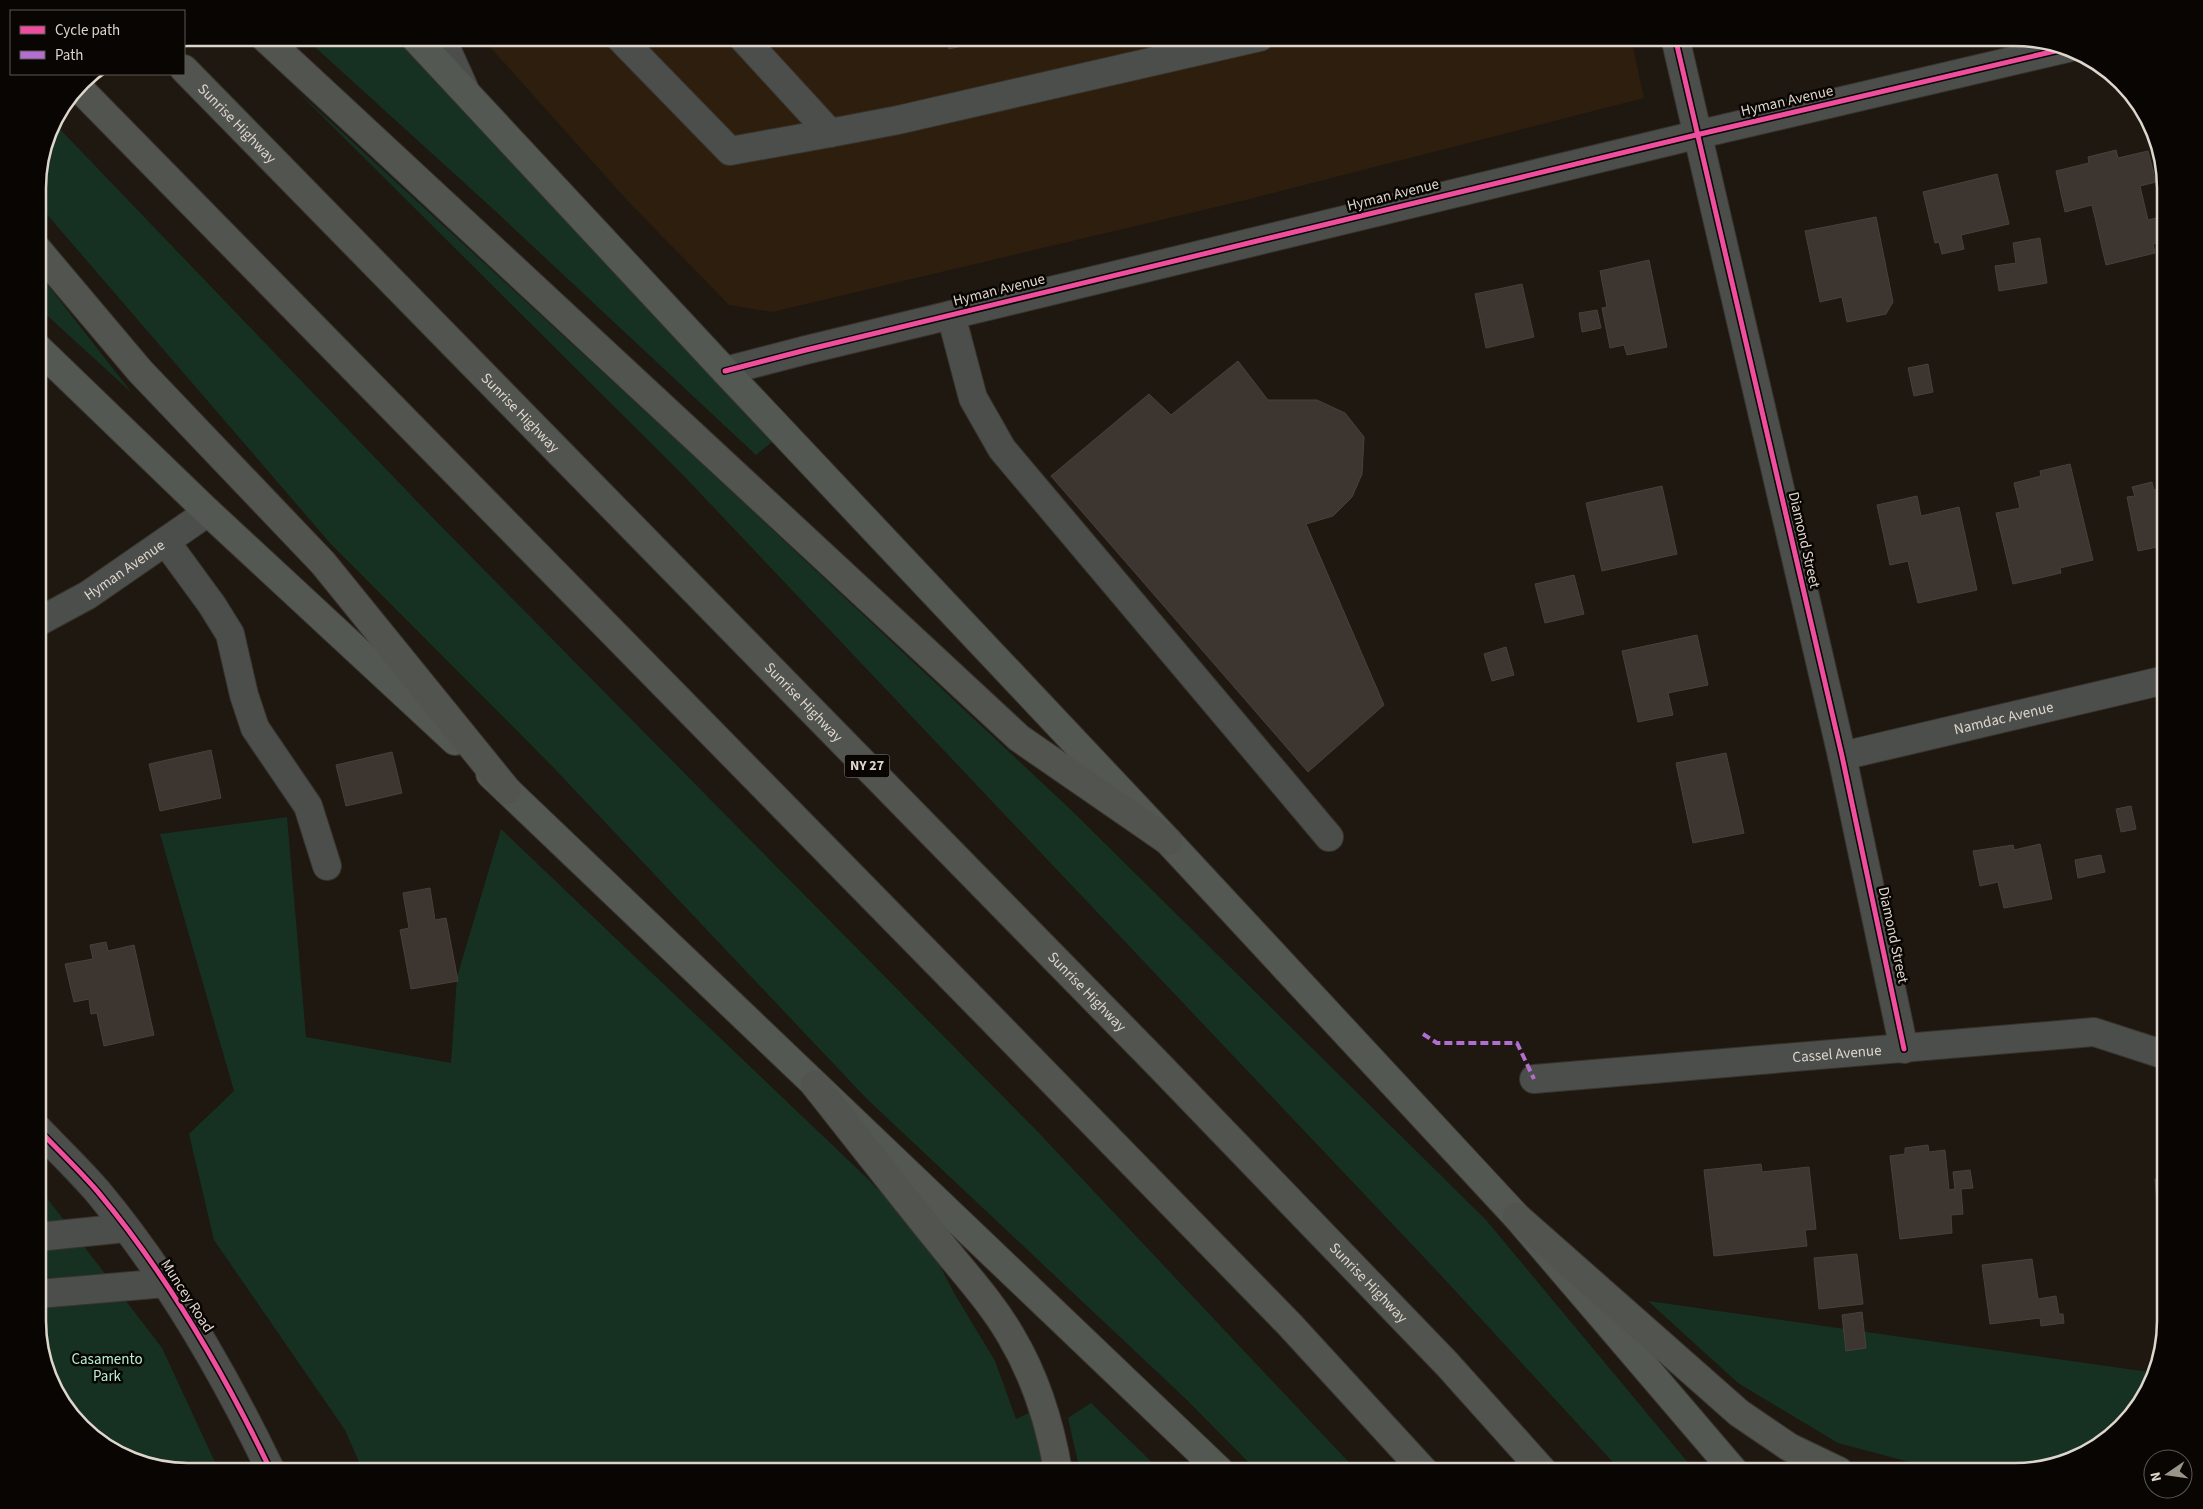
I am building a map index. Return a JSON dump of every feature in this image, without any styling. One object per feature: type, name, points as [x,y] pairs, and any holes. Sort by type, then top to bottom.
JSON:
[{"type":"highway","points":[[273,46],[1019,738],[1168,841]]},
{"type":"highway","name":"Sunrise Highway","points":[[185,70],[1158,1064],[1447,1364],[1535,1463]]},
{"type":"highway","points":[[83,93],[1290,1325],[1416,1463]]},
{"type":"highway","points":[[47,261],[140,371],[323,563],[507,790]]},
{"type":"highway","points":[[815,1085],[968,1275],[1011,1335],[1030,1373],[1042,1405],[1053,1442],[1056,1463]]},
{"type":"highway","points":[[1517,1217],[1739,1413],[1789,1447],[1821,1463]]},
{"type":"main road","points":[[422,46],[725,372],[1168,841],[1517,1217],[1726,1463]]},
{"type":"main road","points":[[47,357],[208,512],[386,675],[507,790],[1211,1463]]},
{"type":"street","points":[[445,46],[466,92]]},
{"type":"street","points":[[627,46],[730,151],[898,120],[1225,46]]},
{"type":"street","points":[[749,46],[830,133]]},
{"type":"street","name":"Diamond Street","points":[[1676,46],[1842,756],[1904,1048]]},
{"type":"street","name":"Hyman Avenue","points":[[725,372],[951,315],[1696,134],[2053,51]]},
{"type":"street","points":[[951,315],[973,398],[1002,449],[1329,837]]},
{"type":"street","name":"Hyman Avenue","points":[[47,617],[88,595],[208,512]]},
{"type":"street","points":[[166,542],[212,605],[230,634],[244,695],[256,728],[308,806],[327,866]]},
{"type":"street","name":"Namdac Avenue","points":[[1842,756],[2157,682]]},
{"type":"street","name":"Cassel Avenue","points":[[1534,1079],[2094,1032],[2157,1051]]},
{"type":"street","name":"Muncey Road","points":[[47,1138],[98,1192],[166,1283],[239,1405],[267,1463]]},
{"type":"street","points":[[47,1236],[125,1228]]},
{"type":"street","points":[[47,1293],[166,1283]]},
{"type":"shaded area","points":[[489,46],[1633,46],[1644,98],[1246,200],[772,312],[729,305],[625,198]]},
{"type":"green space","points":[[314,46],[404,46],[772,442],[756,455],[492,208]]},
{"type":"green space","points":[[294,88],[696,458],[1071,810],[1486,1220],[1688,1463],[1614,1463],[1438,1272],[683,475]]},
{"type":"green space","points":[[59,129],[431,516],[1038,1132],[1349,1463],[1249,1463],[1187,1400],[866,1098],[551,765],[330,543],[47,214],[47,169],[51,151]]},
{"type":"green space","points":[[47,284],[132,393],[47,315]]},
{"type":"green space","points":[[287,817],[306,1037],[451,1063],[457,977],[501,829],[868,1179],[928,1242],[954,1293],[995,1361],[1016,1419],[1033,1411],[1043,1463],[359,1463],[345,1430],[214,1240],[189,1134],[234,1091],[160,834]]},
{"type":"green space","name":"Casamento Park","points":[[47,1198],[162,1348],[215,1463],[169,1462],[151,1458],[125,1448],[109,1439],[88,1421],[65,1392],[51,1358],[47,1330]]},
{"type":"green space","points":[[1648,1301],[2147,1372],[2133,1400],[2115,1421],[2086,1444],[2052,1458],[2034,1462],[2015,1463],[1913,1463],[1838,1443],[1738,1383]]},
{"type":"green space","points":[[1091,1403],[1153,1463],[1078,1463],[1068,1418]]},
{"type":"building","points":[[948,46],[962,46],[949,49]]},
{"type":"building","points":[[2116,150],[2118,158],[2148,151],[2156,182],[2140,186],[2148,220],[2157,218],[2157,243],[2153,244],[2155,253],[2106,265],[2092,205],[2065,212],[2056,171],[2089,163],[2088,157]]},
{"type":"building","points":[[1997,174],[2009,224],[1961,235],[1964,249],[1942,254],[1939,242],[1935,243],[1923,192]]},
{"type":"building","points":[[1876,217],[1893,302],[1886,314],[1847,322],[1842,297],[1820,302],[1805,231]]},
{"type":"building","points":[[2040,238],[2047,283],[1999,291],[1995,266],[2016,263],[2013,243]]},
{"type":"building","points":[[1649,260],[1667,347],[1627,355],[1624,345],[1610,348],[1602,308],[1607,307],[1600,271]]},
{"type":"building","points":[[1522,284],[1534,337],[1486,348],[1475,294]]},
{"type":"building","points":[[1597,310],[1601,328],[1582,332],[1579,313]]},
{"type":"building","points":[[1238,361],[1268,400],[1317,400],[1345,413],[1364,437],[1362,474],[1352,497],[1333,516],[1306,524],[1384,705],[1308,772],[1051,476],[1149,394],[1171,415]]},
{"type":"building","points":[[1928,364],[1933,392],[1914,396],[1908,368]]},
{"type":"building","points":[[2070,464],[2093,560],[2060,568],[2061,573],[2013,584],[1996,513],[2020,508],[2014,483],[2041,476],[2040,471]]},
{"type":"building","points":[[2152,482],[2154,490],[2157,489],[2157,547],[2138,551],[2127,497],[2135,496],[2132,487]]},
{"type":"building","points":[[1662,486],[1677,554],[1602,571],[1586,503]]},
{"type":"building","points":[[1917,496],[1921,516],[1959,507],[1977,590],[1918,603],[1908,561],[1890,565],[1877,505]]},
{"type":"building","points":[[1574,575],[1584,614],[1545,623],[1535,584]]},
{"type":"building","points":[[1697,635],[1708,685],[1668,693],[1673,715],[1638,722],[1622,651]]},
{"type":"building","points":[[1506,647],[1514,675],[1492,681],[1484,654]]},
{"type":"building","points":[[211,750],[221,798],[160,811],[149,764]]},
{"type":"building","points":[[392,752],[402,793],[346,806],[336,765]]},
{"type":"building","points":[[1726,753],[1744,833],[1693,843],[1676,763]]},
{"type":"building","points":[[2131,806],[2136,829],[2121,832],[2116,809]]},
{"type":"building","points":[[2040,844],[2052,899],[2004,908],[1998,882],[1980,886],[1973,851],[2013,845],[2014,850]]},
{"type":"building","points":[[2101,855],[2105,872],[2078,878],[2075,860]]},
{"type":"building","points":[[430,888],[435,920],[446,918],[458,981],[411,989],[400,930],[409,928],[403,893]]},
{"type":"building","points":[[106,942],[108,951],[134,945],[154,1035],[104,1046],[97,1013],[91,1014],[89,999],[74,1002],[65,964],[93,959],[90,945]]},
{"type":"building","points":[[1928,1145],[1929,1152],[1945,1150],[1949,1190],[1955,1189],[1953,1172],[1970,1170],[1973,1188],[1961,1189],[1963,1214],[1951,1215],[1952,1233],[1900,1239],[1890,1156],[1905,1154],[1905,1148]]},
{"type":"building","points":[[1761,1164],[1762,1172],[1809,1167],[1816,1229],[1805,1230],[1807,1246],[1714,1256],[1704,1170]]},
{"type":"building","points":[[2155,1179],[2157,1179],[2157,1204]]},
{"type":"building","points":[[1857,1254],[1863,1304],[1819,1309],[1814,1258]]},
{"type":"building","points":[[2032,1259],[2038,1299],[2056,1296],[2059,1314],[2063,1314],[2064,1323],[2041,1326],[2040,1318],[1990,1324],[1982,1265]]},
{"type":"building","points":[[1862,1312],[1866,1348],[1846,1351],[1842,1315]]},
{"type":"marked path","points":[[1423,1034],[1437,1043],[1517,1043],[1534,1079]]},
{"type":"cycle path","points":[[1677,46],[1842,756],[1904,1049]]},
{"type":"cycle path","points":[[725,371],[1696,135],[2053,51]]},
{"type":"cycle path","points":[[47,1138],[98,1192],[148,1257],[214,1362],[267,1463]]}]
